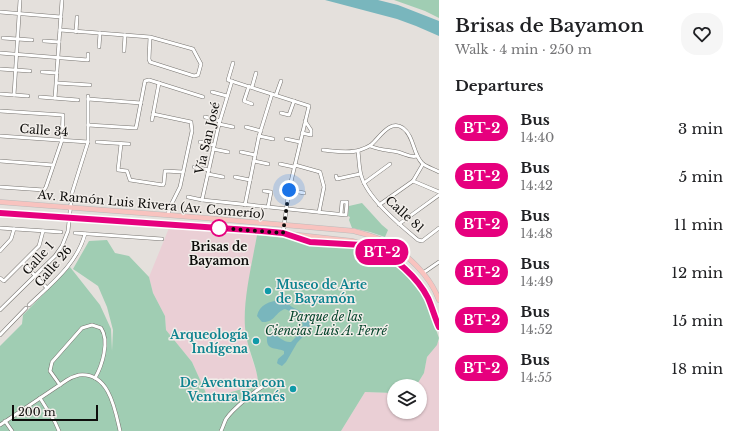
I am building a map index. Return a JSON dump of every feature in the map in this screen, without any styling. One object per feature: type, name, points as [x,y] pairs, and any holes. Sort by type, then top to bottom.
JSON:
[{"type":"main road","name":"Av. Ramón Luis Rivera (Av. Comerío)","points":[[0,202],[354,231],[383,241],[403,253],[423,273],[439,299]]},
{"type":"main road","name":"Av. Ramón Luis Rivera (Av. Comerío)","points":[[0,213],[283,233],[365,244],[379,250],[397,261],[415,280],[427,297],[439,327]]},
{"type":"main road","points":[[439,299],[439,304]]},
{"type":"street","points":[[14,95],[20,0]]},
{"type":"street","points":[[56,98],[62,0]]},
{"type":"street","points":[[0,12],[61,17]]},
{"type":"street","points":[[76,32],[77,17]]},
{"type":"street","points":[[60,30],[150,37],[193,49],[201,64],[198,75],[194,76],[150,62],[150,37]]},
{"type":"street","points":[[99,48],[100,33]]},
{"type":"street","points":[[124,51],[125,35]]},
{"type":"street","points":[[3,38],[32,40]]},
{"type":"street","points":[[44,41],[59,42]]},
{"type":"street","points":[[0,53],[88,60],[88,54]]},
{"type":"street","name":"Vía San José","points":[[202,200],[219,122],[232,81],[228,80],[233,63]]},
{"type":"street","points":[[0,69],[30,71]]},
{"type":"street","points":[[42,72],[57,73]]},
{"type":"street","points":[[252,104],[244,101],[256,73]]},
{"type":"street","points":[[88,125],[136,128],[146,81],[149,80],[203,97]]},
{"type":"street","points":[[232,81],[309,106],[289,190],[283,233]]},
{"type":"street","points":[[276,95],[281,81]]},
{"type":"street","points":[[56,83],[90,85]]},
{"type":"street","points":[[152,120],[159,83]]},
{"type":"street","points":[[212,92],[227,96]]},
{"type":"street","points":[[0,94],[28,96]]},
{"type":"street","points":[[245,204],[255,155],[272,94]]},
{"type":"street","points":[[40,97],[78,100]]},
{"type":"street","name":"Calle 1","points":[[0,310],[55,256],[62,246],[68,231],[72,193],[88,142],[88,98],[141,103]]},
{"type":"street","points":[[281,113],[289,115],[294,101]]},
{"type":"street","points":[[0,111],[63,115],[62,140],[44,190],[0,187]]},
{"type":"street","points":[[153,114],[191,122],[192,131],[180,187],[168,215]]},
{"type":"street","points":[[205,117],[234,127]]},
{"type":"street","points":[[302,133],[311,135],[311,130],[306,121]]},
{"type":"street","points":[[323,150],[348,152],[358,151],[370,146],[388,128],[398,126],[407,132],[422,164],[439,172]]},
{"type":"street","points":[[246,127],[261,131]]},
{"type":"street","name":"Calle 34","points":[[0,136],[88,142]]},
{"type":"street","points":[[260,136],[273,139]]},
{"type":"street","points":[[286,139],[300,142]]},
{"type":"street","points":[[97,142],[129,144]]},
{"type":"street","points":[[200,142],[228,152]]},
{"type":"street","points":[[121,144],[118,170],[127,171],[130,180],[163,185],[165,171],[183,172]]},
{"type":"street","points":[[370,146],[378,150],[399,152],[412,157],[417,156]]},
{"type":"street","name":"Calle 81","points":[[358,151],[360,174],[364,183],[380,205],[399,224],[418,240],[422,241],[439,228]]},
{"type":"street","points":[[241,152],[255,155]]},
{"type":"street","points":[[0,161],[54,165]]},
{"type":"street","points":[[254,161],[268,164]]},
{"type":"street","points":[[280,164],[320,172],[324,187],[319,212]]},
{"type":"street","points":[[364,183],[390,164]]},
{"type":"street","points":[[380,205],[413,181],[422,164]]},
{"type":"street","points":[[194,167],[223,177]]},
{"type":"street","points":[[336,176],[337,179],[360,174]]},
{"type":"street","points":[[236,177],[250,180]]},
{"type":"street","points":[[413,181],[439,192]]},
{"type":"street","points":[[289,190],[304,193]]},
{"type":"street","points":[[264,191],[271,192],[268,207]]},
{"type":"street","points":[[399,224],[439,195]]},
{"type":"street","points":[[188,198],[341,214]]},
{"type":"street","points":[[0,228],[61,232]]},
{"type":"street","points":[[0,251],[11,239],[14,229]]},
{"type":"street","points":[[0,278],[4,281],[23,264],[39,246],[43,231]]},
{"type":"street","points":[[75,233],[162,239]]},
{"type":"street","name":"Calle 26","points":[[29,305],[74,260],[82,246],[85,234]]},
{"type":"street","points":[[423,273],[439,263]]},
{"type":"street","points":[[23,264],[47,288]]},
{"type":"street","points":[[0,335],[26,308]]},
{"type":"street","points":[[16,319],[19,322]]},
{"type":"street","points":[[60,385],[50,371],[52,362],[82,328],[92,325],[101,328],[104,336],[104,356],[102,365],[95,378]]},
{"type":"street","points":[[0,425],[66,380],[78,375],[95,378],[108,390],[120,431]]},
{"type":"street","points":[[221,431],[227,418],[246,399],[268,384]]},
{"type":"street","points":[[40,398],[59,431]]},
{"type":"street","points":[[5,421],[12,431]]},
{"type":"shaded area","points":[[169,228],[257,235],[245,311],[245,328],[249,350],[258,381],[249,387],[214,397],[206,393],[192,362],[166,330],[165,316],[153,293],[149,277]]},
{"type":"shaded area","points":[[439,341],[439,431],[341,431],[365,392],[387,393],[387,419],[427,419],[427,379],[420,379],[424,373],[427,357]]},
{"type":"green space","points":[[394,0],[439,0],[439,18],[425,11]]},
{"type":"green space","points":[[362,203],[388,230],[385,237],[352,228],[349,220],[350,217],[348,216],[349,206]]},
{"type":"green space","name":"Parque de las Ciencias Luis A. Ferré","points":[[257,235],[356,246],[377,253],[392,261],[422,295],[439,338],[437,345],[427,357],[424,373],[420,379],[387,379],[387,393],[365,392],[341,431],[0,431],[0,346],[22,324],[23,315],[70,267],[100,305],[111,329],[112,351],[113,330],[107,307],[98,286],[73,269],[89,241],[107,240],[115,253],[129,256],[149,277],[153,293],[165,316],[166,330],[192,362],[206,393],[214,397],[249,387],[258,381],[247,341],[245,327],[245,305]]},
{"type":"water","points":[[325,0],[378,0],[398,5],[439,21],[439,36],[397,19]]},
{"type":"water","points":[[280,300],[309,317],[310,321],[309,330],[297,343],[282,366],[277,363],[278,359],[284,354],[284,351],[270,347],[268,345],[267,337],[271,334],[291,342],[296,337],[303,325],[302,322],[296,315],[285,309],[279,312],[270,321],[266,322],[262,322],[257,316],[258,312],[263,306],[272,301]]},
{"type":"bus line","name":"BT-2","points":[[0,213],[262,231],[283,233],[315,242],[365,244],[379,250],[397,261],[415,280],[427,297],[439,327]]},
{"type":"place","name":"Brisas de Bayamon","points":[[219,228]]},
{"type":"place","name":"Museo de Arte de Bayamón","points":[[268,291]]},
{"type":"place","name":"Arqueología Indígena","points":[[256,341]]},
{"type":"place","name":"De Aventura con Ventura Barnés","points":[[293,389]]},
{"type":"route","points":[[219,228],[283,233],[289,190]]}]
